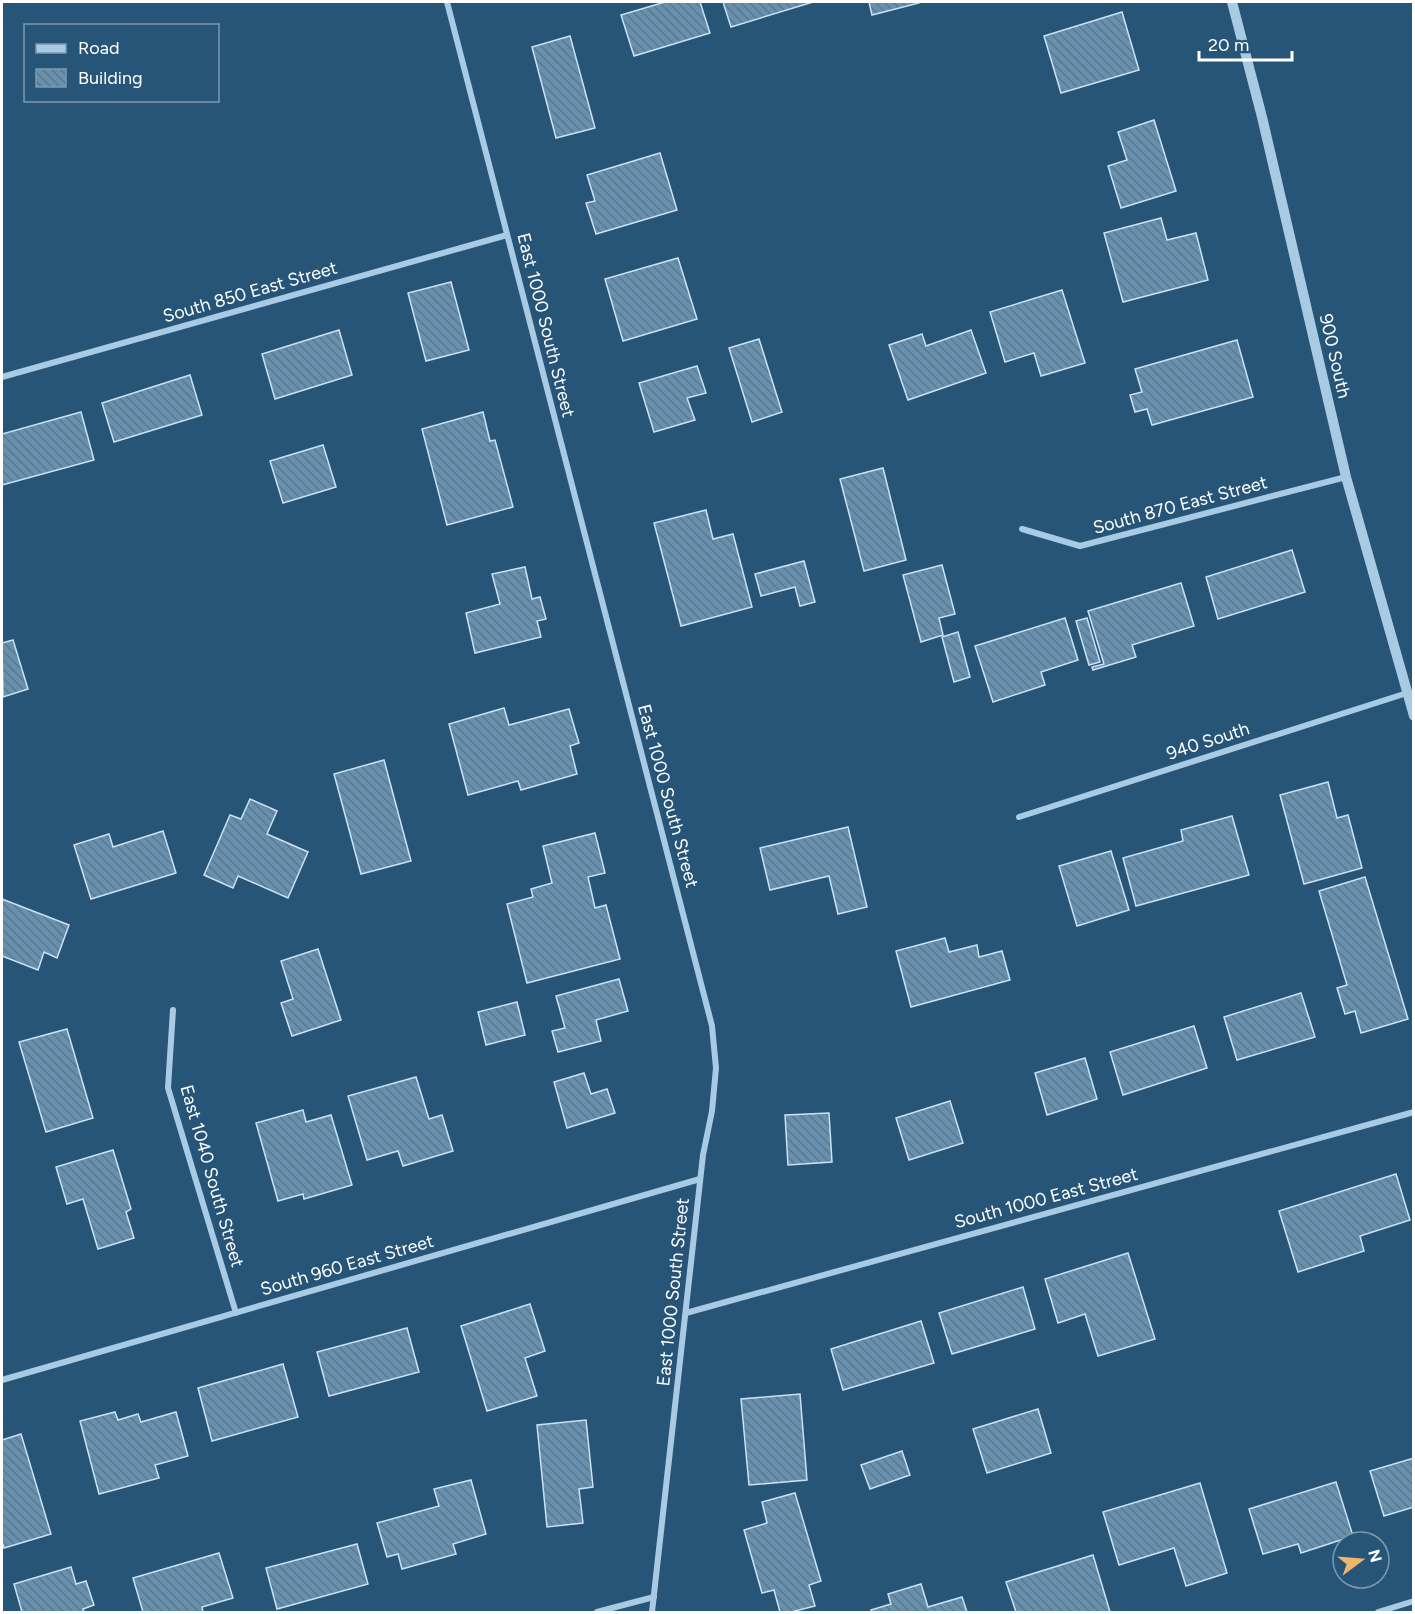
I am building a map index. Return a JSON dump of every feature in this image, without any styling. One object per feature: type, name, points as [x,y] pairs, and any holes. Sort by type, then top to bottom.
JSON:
[{"type":"street","name":"East 1000 South Street","points":[[447,2],[712,1026],[716,1068],[713,1100],[700,1179],[652,1612]]},
{"type":"street","name":"900 South","points":[[1232,2],[1346,477],[1413,716]]},
{"type":"street","name":"South 850 East Street","points":[[2,377],[507,235]]},
{"type":"street","name":"South 870 East Street","points":[[1022,529],[1080,546],[1346,477]]},
{"type":"street","name":"940 South","points":[[1019,817],[1407,693]]},
{"type":"street","name":"East 1040 South Street","points":[[173,1010],[168,1088],[236,1313]]},
{"type":"street","name":"South 1000 East Street","points":[[686,1313],[1413,1112]]},
{"type":"street","name":"South 960 East Street","points":[[2,1380],[700,1179]]},
{"type":"street","points":[[597,1612],[654,1597]]},
{"type":"street","points":[[1378,1612],[1413,1601]]},
{"type":"building","points":[[665,2],[700,2],[710,33],[634,56],[621,15]]},
{"type":"building","points":[[723,2],[813,2],[731,27]]},
{"type":"building","points":[[869,2],[919,2],[919,3],[872,15]]},
{"type":"building","points":[[1122,12],[1139,70],[1061,93],[1044,36]]},
{"type":"building","points":[[570,36],[595,128],[556,138],[532,47]]},
{"type":"building","points":[[1154,120],[1176,191],[1121,208],[1108,166],[1127,160],[1118,132]]},
{"type":"building","points":[[660,153],[677,210],[596,234],[586,203],[595,201],[587,175]]},
{"type":"building","points":[[1161,218],[1167,240],[1196,233],[1208,280],[1123,302],[1104,233]]},
{"type":"building","points":[[678,258],[697,319],[623,341],[605,279]]},
{"type":"building","points":[[451,282],[469,350],[426,361],[408,293]]},
{"type":"building","points":[[1062,290],[1085,363],[1041,376],[1034,353],[1005,362],[990,312]]},
{"type":"building","points":[[339,330],[352,375],[275,399],[262,354]]},
{"type":"building","points":[[971,330],[986,373],[908,400],[889,345],[922,334],[926,346]]},
{"type":"building","points":[[759,339],[782,412],[752,422],[729,348]]},
{"type":"building","points":[[1237,340],[1253,397],[1152,425],[1147,409],[1135,412],[1130,395],[1142,392],[1135,369]]},
{"type":"building","points":[[697,366],[706,393],[687,398],[695,420],[654,432],[639,383]]},
{"type":"building","points":[[190,375],[202,415],[114,442],[102,403]]},
{"type":"building","points":[[81,412],[94,460],[2,485],[2,434]]},
{"type":"building","points":[[483,412],[490,441],[495,440],[513,507],[447,525],[422,429]]},
{"type":"building","points":[[323,445],[336,487],[283,503],[270,461]]},
{"type":"building","points":[[883,468],[906,560],[864,571],[840,479]]},
{"type":"building","points":[[706,510],[713,539],[733,534],[752,607],[681,626],[654,523]]},
{"type":"building","points":[[1292,550],[1305,592],[1218,619],[1206,577]]},
{"type":"building","points":[[804,561],[815,602],[800,606],[795,587],[761,596],[755,574]]},
{"type":"building","points":[[942,565],[955,614],[939,618],[943,635],[921,642],[903,575]]},
{"type":"building","points":[[525,567],[532,599],[540,597],[546,619],[537,621],[541,637],[475,653],[466,613],[500,604],[492,574]]},
{"type":"building","points":[[1181,583],[1194,626],[1132,645],[1136,657],[1093,670],[1092,667],[1104,664],[1088,611]]},
{"type":"building","points":[[1065,618],[1078,660],[1041,672],[1045,685],[993,702],[975,646]]},
{"type":"building","points":[[1087,618],[1100,662],[1089,665],[1076,621]]},
{"type":"building","points":[[958,632],[970,677],[954,682],[942,637]]},
{"type":"building","points":[[13,640],[28,689],[3,697],[2,643]]},
{"type":"building","points":[[504,708],[509,725],[569,709],[579,743],[570,746],[577,774],[521,790],[518,781],[468,795],[449,724]]},
{"type":"building","points":[[384,760],[411,861],[361,874],[334,774]]},
{"type":"building","points":[[1328,782],[1337,818],[1348,815],[1362,868],[1304,884],[1280,795]]},
{"type":"building","points":[[250,799],[277,811],[267,834],[308,852],[288,898],[238,876],[233,888],[204,875],[230,815],[241,819]]},
{"type":"building","points":[[1232,816],[1249,875],[1136,906],[1123,858],[1183,841],[1181,830]]},
{"type":"building","points":[[848,827],[867,907],[838,914],[829,876],[770,890],[760,848]]},
{"type":"building","points":[[163,831],[176,873],[91,899],[74,845],[109,834],[113,847]]},
{"type":"building","points":[[595,833],[605,873],[588,877],[595,908],[606,905],[620,959],[527,983],[507,904],[533,897],[531,889],[552,883],[543,846]]},
{"type":"building","points":[[1111,851],[1129,910],[1077,926],[1059,866]]},
{"type":"building","points":[[1365,877],[1408,1019],[1361,1033],[1355,1011],[1345,1014],[1337,988],[1347,985],[1319,891]]},
{"type":"building","points":[[2,899],[69,925],[57,958],[44,952],[38,970],[2,956]]},
{"type":"building","points":[[945,938],[949,952],[977,945],[979,957],[1002,951],[1010,980],[911,1007],[896,951]]},
{"type":"building","points":[[318,949],[341,1020],[292,1036],[281,1003],[293,999],[281,961]]},
{"type":"building","points":[[619,979],[628,1011],[596,1020],[601,1041],[558,1052],[552,1031],[565,1028],[556,996]]},
{"type":"building","points":[[1301,993],[1315,1037],[1237,1060],[1224,1017]]},
{"type":"building","points":[[517,1002],[525,1035],[486,1045],[478,1012]]},
{"type":"building","points":[[1194,1026],[1207,1068],[1123,1095],[1110,1052]]},
{"type":"building","points":[[67,1029],[93,1118],[46,1132],[19,1042]]},
{"type":"building","points":[[1085,1058],[1097,1099],[1047,1115],[1035,1073]]},
{"type":"building","points":[[584,1073],[591,1094],[607,1089],[615,1113],[567,1128],[554,1082]]},
{"type":"building","points":[[416,1077],[429,1119],[442,1115],[453,1151],[403,1166],[398,1151],[367,1160],[348,1096]]},
{"type":"building","points":[[950,1101],[963,1143],[909,1160],[896,1118]]},
{"type":"building","points":[[303,1110],[306,1122],[331,1115],[352,1185],[304,1199],[303,1194],[278,1201],[256,1123]]},
{"type":"building","points":[[829,1113],[832,1162],[788,1165],[785,1115]]},
{"type":"building","points":[[113,1150],[131,1209],[126,1212],[134,1238],[98,1249],[83,1199],[67,1204],[56,1167]]},
{"type":"building","points":[[1396,1174],[1410,1220],[1360,1236],[1364,1251],[1298,1272],[1279,1211]]},
{"type":"building","points":[[1128,1253],[1155,1339],[1098,1356],[1085,1314],[1058,1323],[1045,1279]]},
{"type":"building","points":[[1023,1287],[1035,1329],[952,1354],[939,1313]]},
{"type":"building","points":[[530,1304],[545,1351],[525,1358],[537,1396],[487,1411],[461,1326]]},
{"type":"building","points":[[921,1321],[934,1363],[843,1390],[831,1349]]},
{"type":"building","points":[[407,1328],[419,1372],[329,1396],[317,1352]]},
{"type":"building","points":[[283,1364],[298,1417],[212,1441],[198,1388]]},
{"type":"building","points":[[800,1394],[807,1480],[749,1485],[741,1399]]},
{"type":"building","points":[[1038,1409],[1051,1453],[987,1473],[973,1429]]},
{"type":"building","points":[[115,1412],[118,1420],[138,1414],[141,1422],[176,1412],[188,1456],[155,1465],[159,1478],[99,1494],[80,1421]]},
{"type":"building","points":[[586,1420],[593,1487],[579,1489],[583,1523],[547,1527],[537,1425]]},
{"type":"building","points":[[21,1434],[51,1534],[4,1548],[2,1541],[2,1440]]},
{"type":"building","points":[[902,1451],[910,1475],[870,1489],[861,1465]]},
{"type":"building","points":[[1414,1458],[1414,1507],[1384,1516],[1370,1471]]},
{"type":"building","points":[[471,1480],[486,1534],[453,1544],[456,1554],[402,1569],[398,1554],[387,1557],[377,1523],[439,1506],[434,1489]]},
{"type":"building","points":[[1336,1482],[1351,1530],[1331,1530],[1331,1543],[1301,1553],[1298,1544],[1263,1554],[1249,1509]]},
{"type":"building","points":[[1200,1483],[1227,1573],[1186,1586],[1174,1548],[1119,1565],[1103,1512]]},
{"type":"building","points":[[795,1493],[821,1581],[809,1585],[815,1606],[791,1612],[780,1612],[774,1590],[762,1593],[744,1530],[767,1523],[762,1502]]},
{"type":"building","points":[[357,1544],[368,1584],[277,1609],[266,1568]]},
{"type":"building","points":[[219,1553],[233,1598],[202,1607],[203,1612],[143,1612],[133,1578]]},
{"type":"building","points":[[1093,1555],[1110,1612],[1016,1612],[1006,1582]]},
{"type":"building","points":[[71,1567],[76,1584],[86,1581],[94,1605],[83,1609],[84,1612],[22,1612],[14,1584]]},
{"type":"building","points":[[921,1584],[928,1607],[962,1597],[967,1612],[872,1612],[871,1610],[891,1604],[888,1594]]}]
